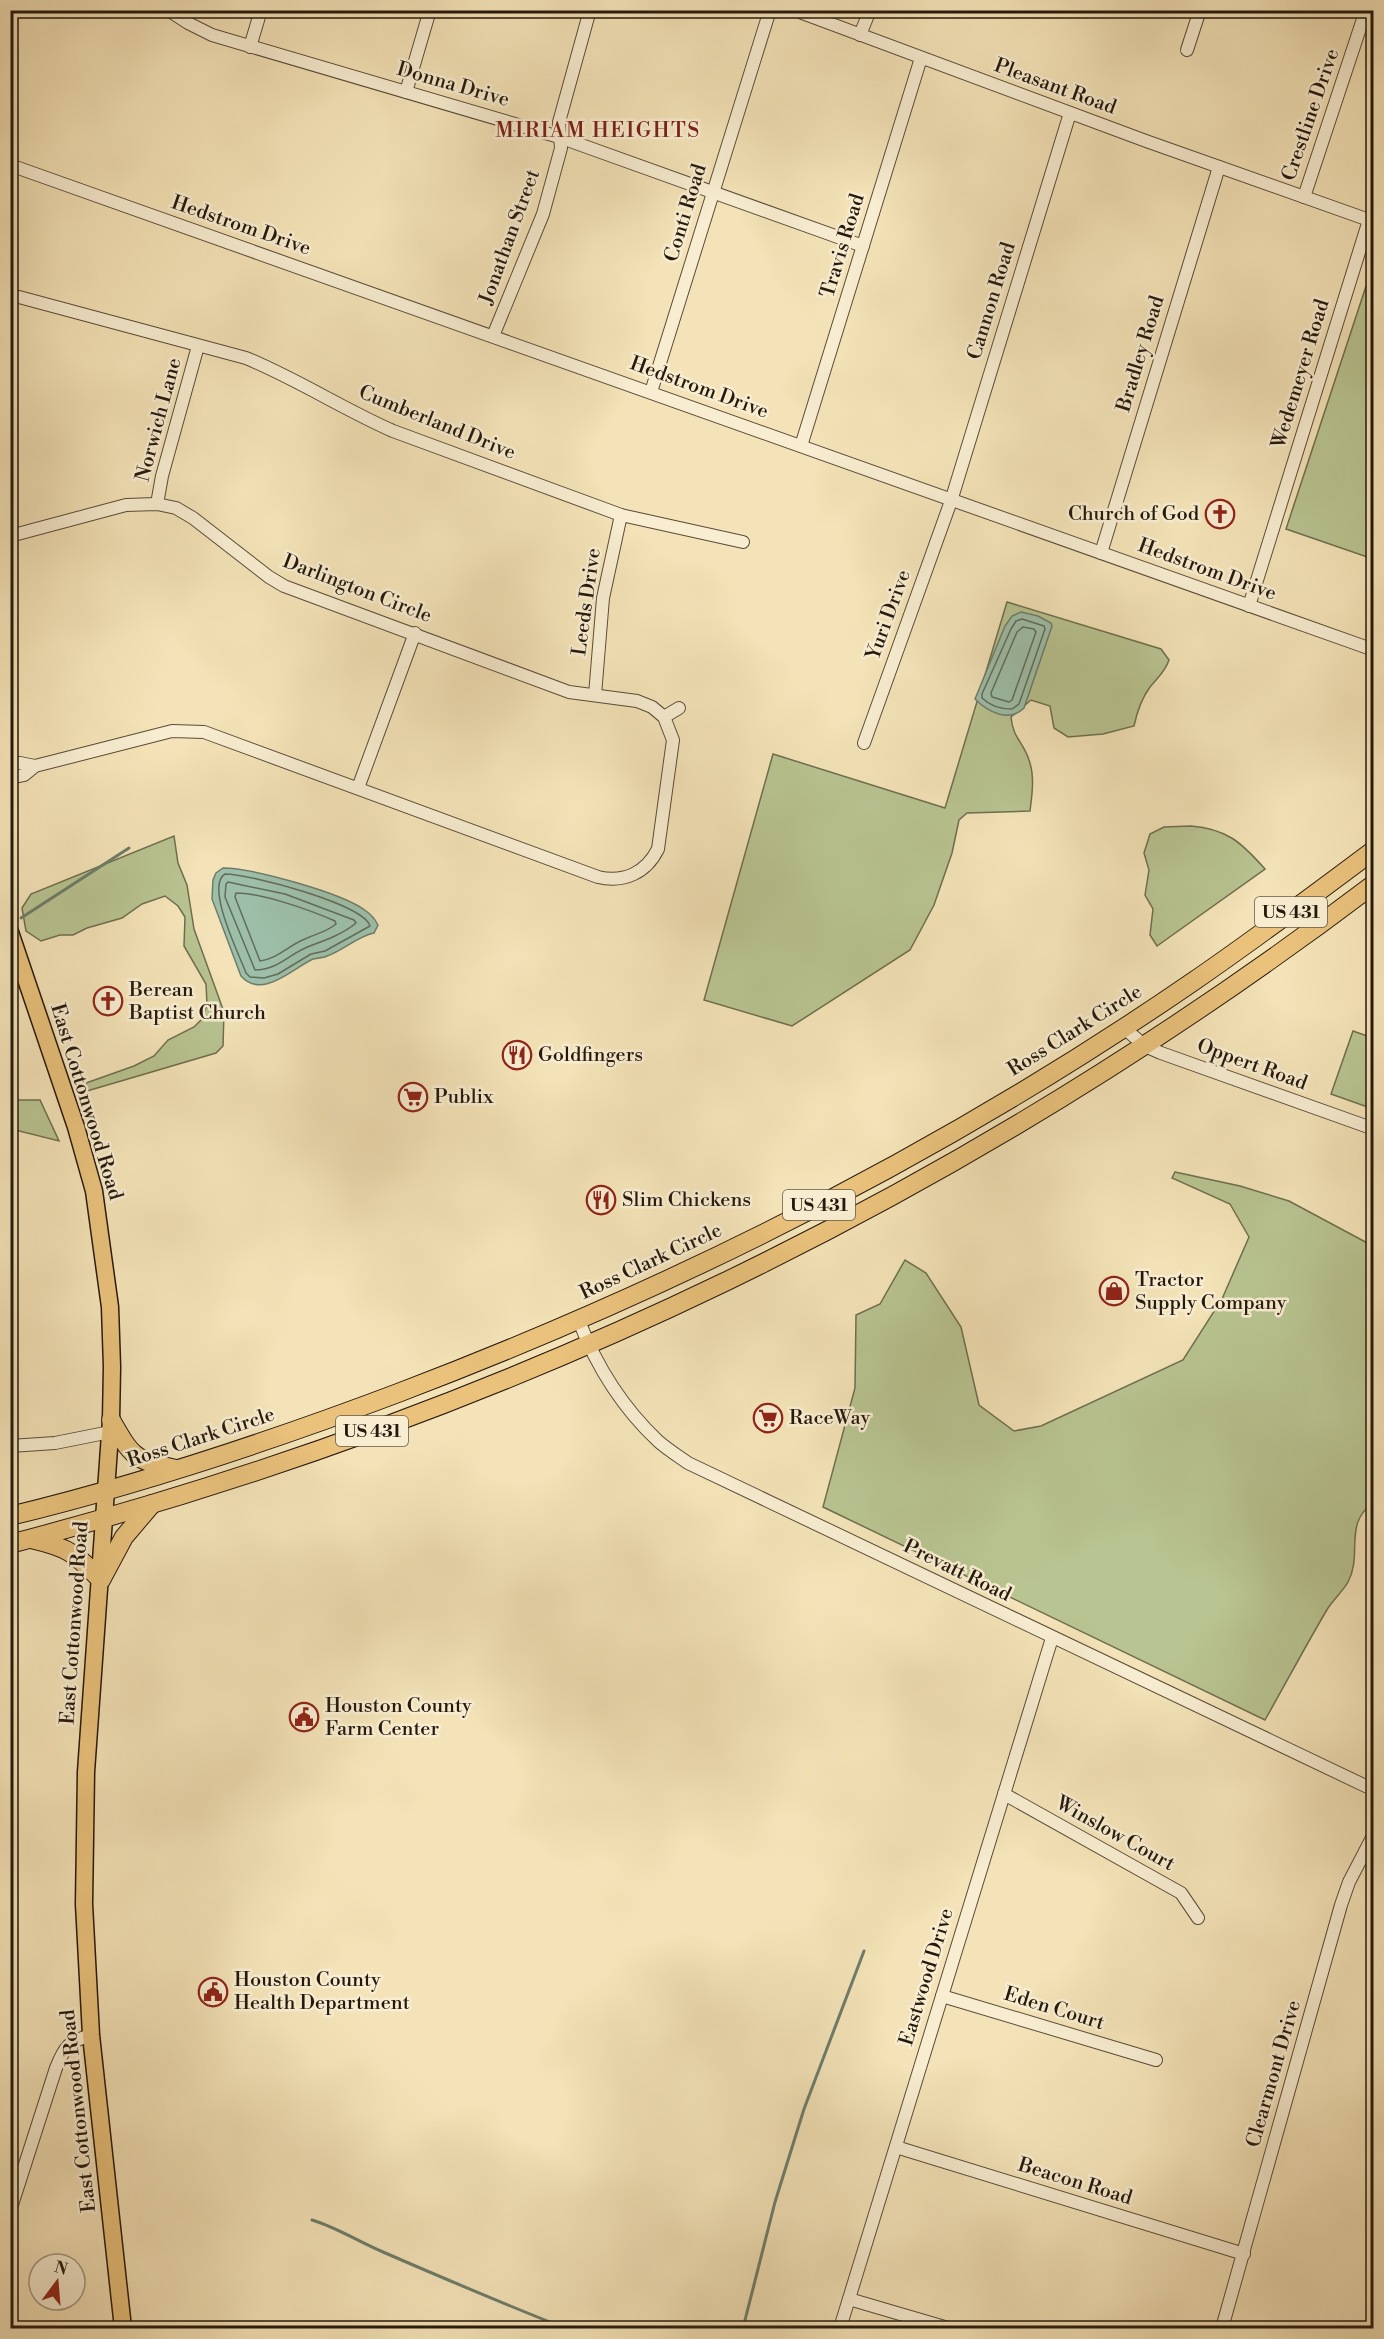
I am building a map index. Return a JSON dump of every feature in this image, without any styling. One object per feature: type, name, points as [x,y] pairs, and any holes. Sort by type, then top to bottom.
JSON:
[{"type":"highway","name":"Ross Clark Circle","points":[[10,1516],[177,1470],[323,1422],[579,1320],[710,1260],[885,1171],[1124,1028],[1244,946],[1374,850]]},
{"type":"highway","name":"US 431","points":[[10,1544],[103,1519],[283,1464],[440,1406],[589,1346],[713,1289],[900,1193],[1018,1125],[1145,1046],[1275,958],[1374,884]]},
{"type":"highway","points":[[885,1171],[900,1193]]},
{"type":"highway","points":[[440,1406],[435,1390],[445,1375]]},
{"type":"highway","points":[[110,1426],[136,1457],[151,1464],[177,1470]]},
{"type":"highway","points":[[29,1539],[57,1545],[71,1551],[101,1580],[124,1537],[152,1504]]},
{"type":"main road","name":"East Cottonwood Road","points":[[10,932],[76,1128],[94,1191],[110,1307],[112,1367],[110,1426],[86,1772],[84,1927],[92,2035],[123,2328]]},
{"type":"street","name":"Donna Drive","points":[[168,10],[212,35],[559,137],[863,246]]},
{"type":"street","points":[[250,47],[261,10]]},
{"type":"street","points":[[406,92],[430,10]]},
{"type":"street","name":"Jonathan Street","points":[[493,336],[543,214],[561,148],[559,122],[590,10]]},
{"type":"street","name":"Conti Road","points":[[651,392],[770,10]]},
{"type":"street","name":"Pleasant Road","points":[[794,10],[1304,197]]},
{"type":"street","points":[[860,35],[870,10]]},
{"type":"street","points":[[1187,50],[1200,10]]},
{"type":"street","name":"Crestline Drive","points":[[1304,197],[1366,10]]},
{"type":"street","name":"Travis Road","points":[[801,446],[921,58]]},
{"type":"street","name":"Cannon Road","points":[[951,501],[1070,113]]},
{"type":"street","name":"Hedstrom Drive","points":[[10,165],[1374,650]]},
{"type":"street","name":"Bradley Road","points":[[1101,553],[1219,167]]},
{"type":"street","name":"Wedemeyer Road","points":[[1249,606],[1369,220],[1304,197]]},
{"type":"street","name":"Cumberland Drive","points":[[19,297],[246,358],[277,371],[384,427],[621,515],[743,542]]},
{"type":"street","name":"Norwich Lane","points":[[157,504],[162,476],[198,346]]},
{"type":"street","name":"Yuri Drive","points":[[864,743],[951,501]]},
{"type":"street","name":"Darlington Circle","points":[[10,536],[126,505],[157,504],[176,508],[193,518],[284,586],[569,692],[645,703],[664,717]]},
{"type":"street","name":"Leeds Drive","points":[[595,695],[603,598],[621,515]]},
{"type":"street","points":[[358,788],[415,633]]},
{"type":"street","points":[[10,778],[24,775],[35,766],[172,731],[193,730],[215,735],[598,877],[641,878],[655,856],[660,841],[674,748],[672,732],[664,717],[679,708]]},
{"type":"street","points":[[10,765],[20,763],[35,766]]},
{"type":"street","name":"Oppert Road","points":[[1124,1028],[1145,1046],[1161,1053],[1374,1130]]},
{"type":"street","name":"Prevatt Road","points":[[579,1320],[589,1346],[631,1412],[659,1442],[688,1463],[1374,1790]]},
{"type":"street","points":[[10,1446],[55,1443],[110,1426]]},
{"type":"street","name":"Eastwood Drive","points":[[840,2328],[1052,1638]]},
{"type":"street","name":"Winslow Court","points":[[1004,1794],[1181,1893],[1198,1917]]},
{"type":"street","name":"Clearmont Drive","points":[[1222,2328],[1341,1905],[1349,1882],[1374,1834]]},
{"type":"street","name":"Eden Court","points":[[942,1996],[1156,2060]]},
{"type":"street","points":[[10,2211],[58,2061],[67,2045],[76,2039],[92,2035]]},
{"type":"street","name":"Beacon Road","points":[[896,2147],[1244,2254]]},
{"type":"street","points":[[849,2299],[948,2328]]},
{"type":"shaded area","points":[[1373,265],[1373,559],[1286,529]]},
{"type":"shaded area","points":[[1007,602],[1161,649],[1169,660],[1144,696],[1134,726],[1103,734],[1068,737],[1054,728],[1050,706],[1031,700],[1011,717],[1016,735],[1031,766],[1030,811],[967,813],[959,820],[952,853],[934,905],[910,950],[792,1026],[704,1000],[773,754],[945,808]]},
{"type":"shaded area","points":[[1191,826],[1214,830],[1232,838],[1265,869],[1157,946],[1150,935],[1153,909],[1145,895],[1149,870],[1144,853],[1150,834],[1164,827]]},
{"type":"shaded area","points":[[174,836],[178,863],[187,885],[194,929],[224,1012],[223,1046],[216,1053],[87,1091],[86,1083],[134,1066],[154,1056],[168,1040],[194,1027],[202,1019],[207,1005],[206,984],[184,946],[185,917],[178,906],[165,896],[142,904],[122,918],[87,928],[73,935],[60,935],[41,941],[26,931],[22,908],[31,894]]},
{"type":"shaded area","points":[[1353,1031],[1373,1038],[1373,1109],[1331,1094]]},
{"type":"shaded area","points":[[11,1100],[40,1100],[59,1141],[11,1129]]},
{"type":"shaded area","points":[[1175,1172],[1240,1186],[1289,1201],[1373,1246],[1374,1463],[1369,1479],[1373,1488],[1373,1503],[1364,1511],[1359,1520],[1354,1561],[1348,1582],[1328,1608],[1265,1720],[823,1507],[855,1388],[856,1315],[880,1304],[905,1260],[926,1273],[961,1327],[979,1405],[1014,1431],[1041,1426],[1183,1360],[1222,1299],[1249,1237],[1230,1204],[1172,1178]]},
{"type":"water","points":[[1021,612],[1038,616],[1051,623],[1052,626],[1024,708],[1012,715],[999,714],[992,712],[975,699],[1005,626],[1012,616]]},
{"type":"water","points":[[223,868],[254,872],[318,889],[366,911],[378,925],[374,933],[361,937],[324,957],[313,959],[277,980],[268,984],[249,983],[241,976],[212,899],[213,880],[216,873]]},
{"type":"waterway","points":[[21,918],[129,848]]},
{"type":"waterway","points":[[743,2328],[775,2202],[804,2109],[864,1951]]},
{"type":"waterway","points":[[312,2220],[565,2328]]},
{"type":"place","name":"Church of God","points":[[1220,514]]},
{"type":"place","name":"Berean Baptist Church","points":[[108,1001]]},
{"type":"place","name":"Goldfingers","points":[[517,1055]]},
{"type":"place","name":"Publix","points":[[413,1097]]},
{"type":"place","name":"Slim Chickens","points":[[601,1200]]},
{"type":"place","name":"Tractor Supply Company","points":[[1114,1291]]},
{"type":"place","name":"RaceWay","points":[[768,1418]]},
{"type":"place","name":"Houston County Farm Center","points":[[304,1717]]},
{"type":"place","name":"Houston County Health Department","points":[[213,1992]]},
{"type":"district","name":"MIRIAM HEIGHTS","points":[[598,131]]}]
